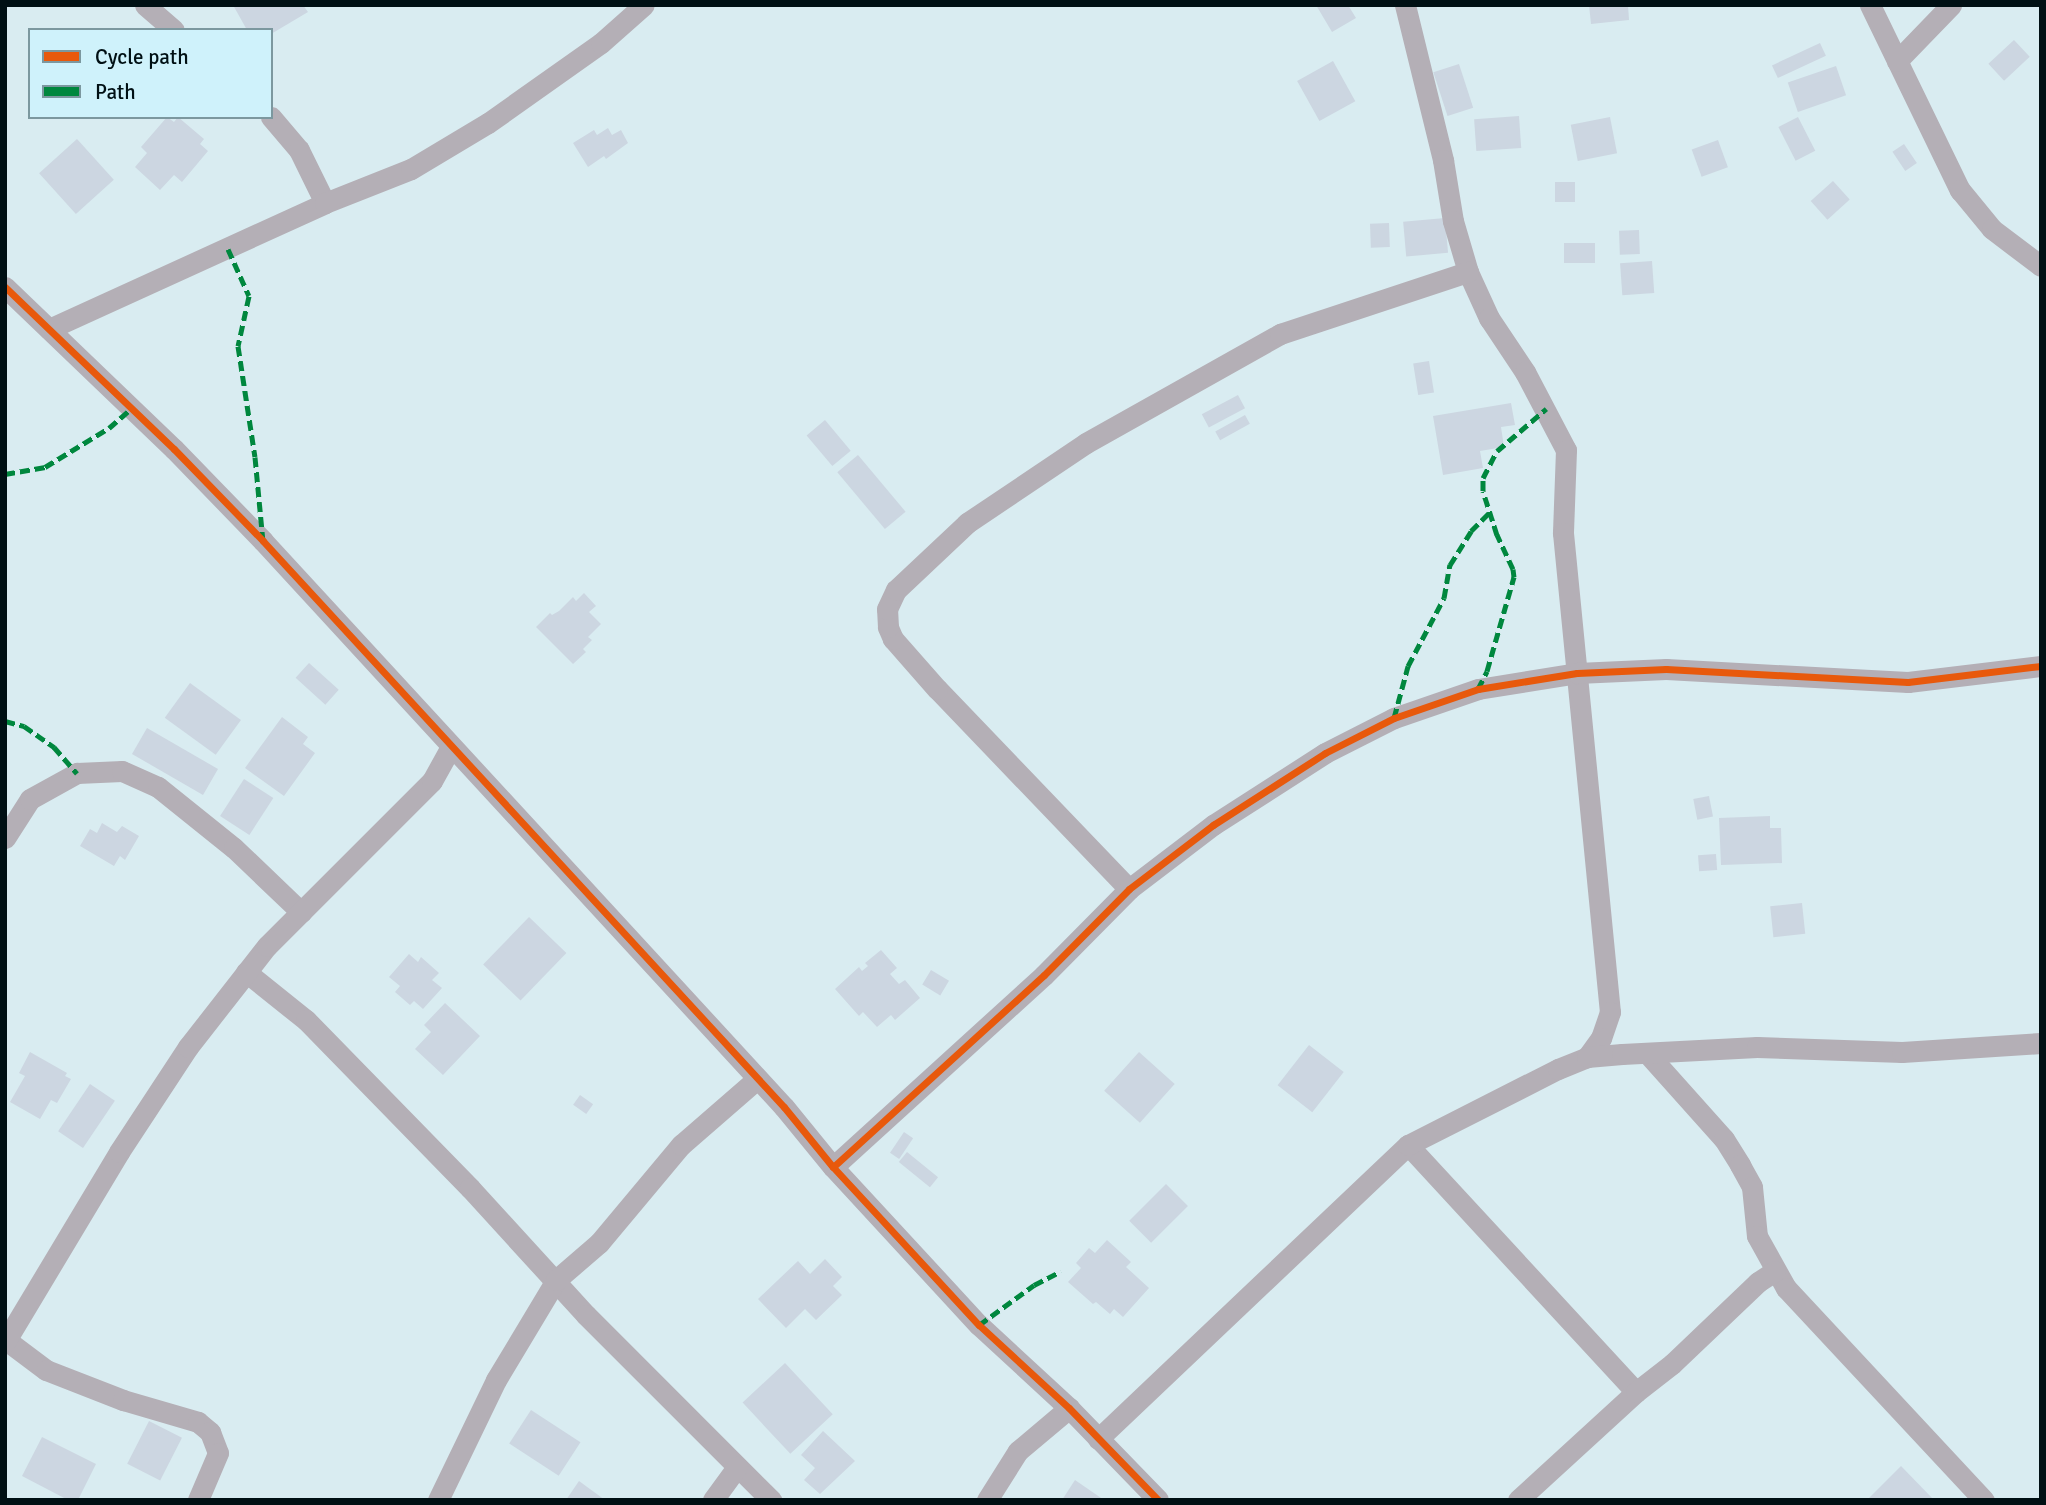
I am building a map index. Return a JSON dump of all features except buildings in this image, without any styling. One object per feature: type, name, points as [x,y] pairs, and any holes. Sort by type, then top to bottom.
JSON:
[{"type":"street","points":[[145,5],[172,28]]},
{"type":"street","points":[[49,329],[325,203],[411,169],[488,123],[601,43],[644,5]]},
{"type":"street","points":[[1405,5],[1468,272],[1489,318],[1535,390],[1566,450],[1563,533],[1610,1012],[1601,1038],[1587,1057]]},
{"type":"street","points":[[1870,5],[1960,190],[1992,229],[2041,266]]},
{"type":"street","points":[[1898,61],[1951,5]]},
{"type":"street","points":[[273,119],[299,150],[325,203]]},
{"type":"street","points":[[1129,889],[937,689],[893,639],[888,627],[887,609],[896,590],[967,523],[1075,450],[1280,334],[1468,272]]},
{"type":"street","points":[[5,287],[210,486],[757,1079],[833,1167],[979,1325],[1069,1408],[1157,1500]]},
{"type":"street","points":[[833,1167],[1044,975],[1129,889],[1235,810],[1325,753],[1394,718],[1478,689],[1577,673],[1666,669],[1908,682],[2041,666]]},
{"type":"street","points":[[198,1500],[218,1453],[210,1432],[198,1422],[123,1400],[46,1370],[6,1341],[127,1140],[188,1047],[267,946],[432,781],[451,747]]},
{"type":"street","points":[[5,838],[30,799],[77,773],[122,771],[158,787],[234,848],[301,912]]},
{"type":"street","points":[[246,972],[306,1020],[771,1500]]},
{"type":"street","points":[[1098,1439],[1408,1145],[1485,1104],[1587,1057],[1757,1047],[1902,1052],[2041,1043]]},
{"type":"street","points":[[1647,1053],[1724,1139],[1740,1165],[1752,1187],[1757,1236],[1776,1271],[1804,1309],[1984,1500]]},
{"type":"street","points":[[438,1500],[496,1380],[556,1280],[599,1243],[681,1145],[757,1079]]},
{"type":"street","points":[[1408,1145],[1636,1392]]},
{"type":"street","points":[[1518,1500],[1636,1392],[1672,1364],[1758,1282],[1776,1271]]},
{"type":"street","points":[[986,1500],[1018,1451],[1069,1408]]},
{"type":"street","points":[[713,1500],[737,1467]]},
{"type":"marked path","points":[[228,249],[249,296],[238,346],[255,457],[263,541]]},
{"type":"marked path","points":[[5,474],[45,467],[109,428],[131,409]]},
{"type":"marked path","points":[[1478,689],[1487,671],[1514,577],[1483,491],[1483,478],[1497,451],[1546,409]]},
{"type":"marked path","points":[[1394,718],[1408,666],[1444,598],[1450,565],[1471,531],[1489,513]]},
{"type":"marked path","points":[[5,721],[24,726],[54,747],[77,773]]},
{"type":"marked path","points":[[979,1325],[1034,1285],[1061,1271]]},
{"type":"cycle path","points":[[5,287],[174,449],[263,541],[784,1107],[833,1167],[979,1325],[1069,1408],[1158,1500]]},
{"type":"cycle path","points":[[833,1167],[1044,975],[1129,889],[1213,825],[1325,753],[1394,718],[1478,689],[1577,673],[1666,669],[1908,682],[2041,666]]}]
